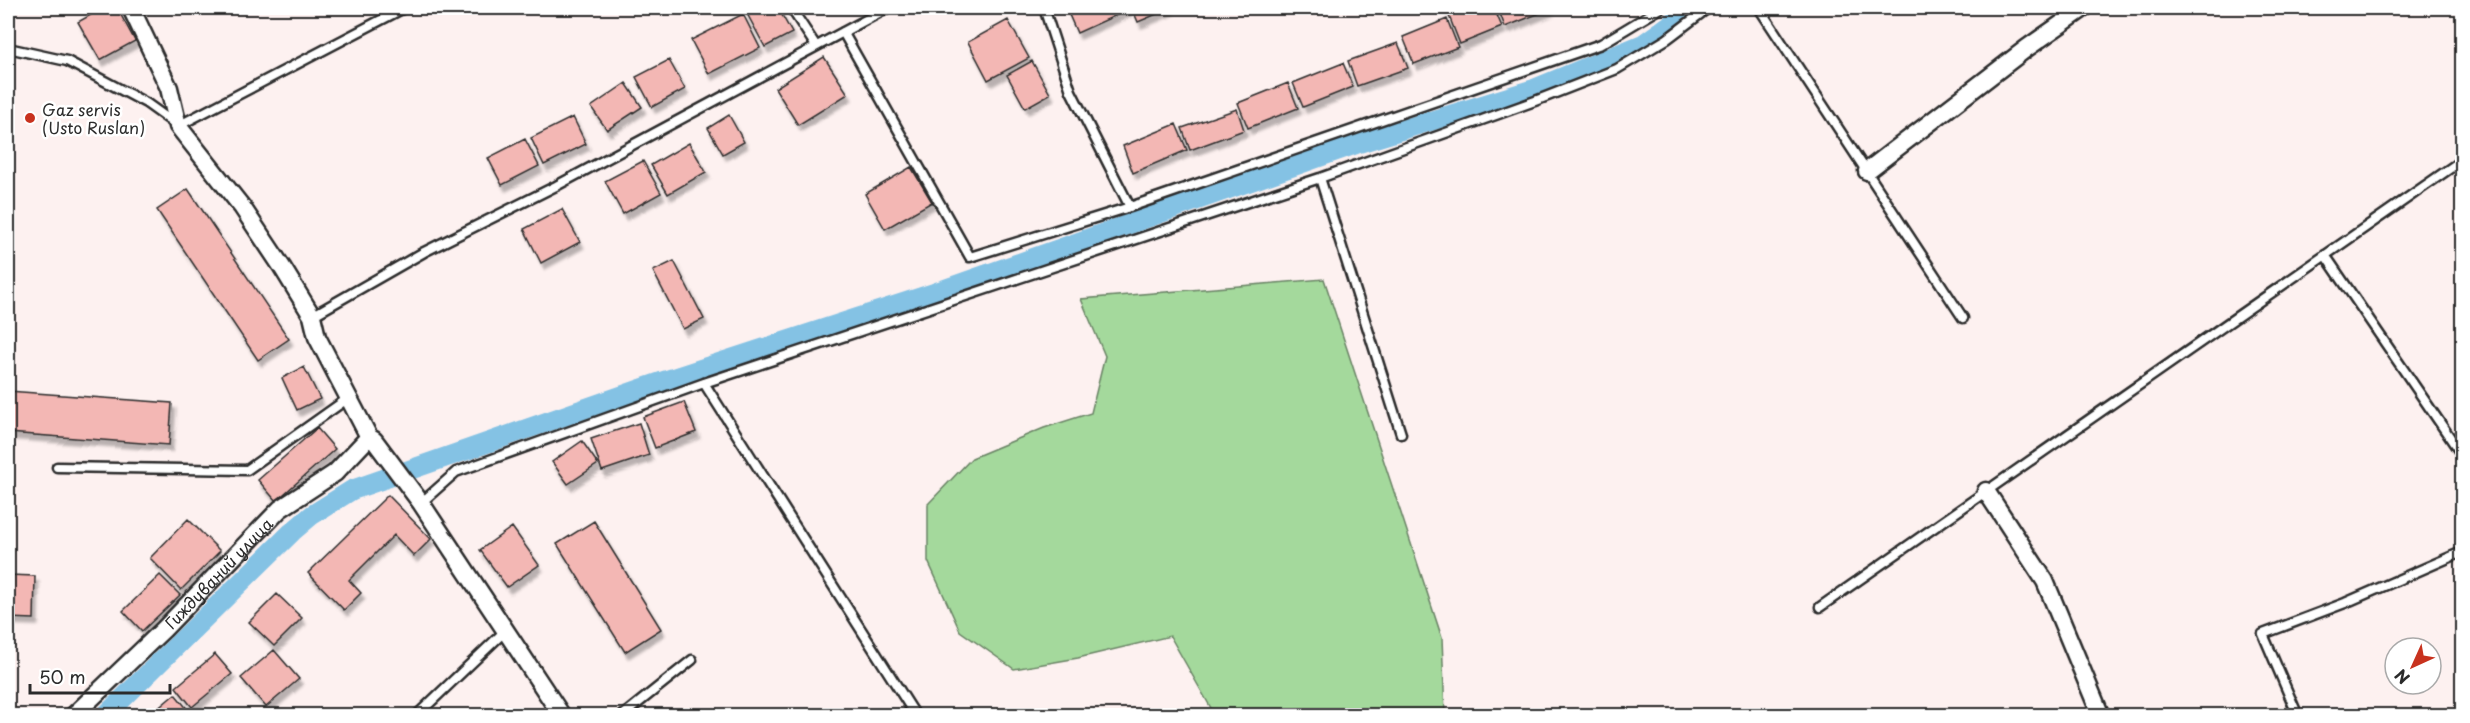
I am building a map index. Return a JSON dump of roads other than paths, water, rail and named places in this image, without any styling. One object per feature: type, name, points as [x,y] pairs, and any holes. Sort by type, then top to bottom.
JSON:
[{"type":"street","points":[[131,8],[169,88],[178,126],[242,207],[312,316],[317,337],[347,399],[372,439],[421,503],[562,716]]},
{"type":"street","points":[[1866,171],[2027,48],[2084,8]]},
{"type":"street","name":"Гиждуваний улица","points":[[74,716],[164,629],[280,509],[335,473],[372,439]]},
{"type":"street","points":[[1986,491],[2045,581],[2101,716]]},
{"type":"lane","points":[[8,46],[67,61],[146,103],[178,126],[404,8]]},
{"type":"lane","points":[[790,8],[816,46]]},
{"type":"lane","points":[[312,316],[424,252],[556,186],[888,8]]},
{"type":"lane","points":[[1044,8],[1071,91],[1130,207]]},
{"type":"lane","points":[[843,32],[970,257],[1130,207],[1601,44],[1661,8]]},
{"type":"lane","points":[[421,503],[456,472],[704,383],[1320,178],[1534,101],[1617,69],[1667,39],[1708,8]]},
{"type":"lane","points":[[1760,8],[1963,318]]},
{"type":"lane","points":[[1820,607],[2463,159]]},
{"type":"lane","points":[[1320,178],[1401,434]]},
{"type":"lane","points":[[2325,255],[2463,455]]},
{"type":"lane","points":[[704,383],[916,716]]},
{"type":"lane","points":[[57,467],[247,470],[347,399]]},
{"type":"lane","points":[[2298,716],[2263,634],[2345,603],[2463,552]]},
{"type":"lane","points":[[416,716],[505,631]]},
{"type":"lane","points":[[622,716],[692,660]]},
{"type":"waterway","points":[[105,716],[292,532],[312,515],[352,490],[664,381],[934,293],[1356,144],[1534,89],[1643,44],[1693,8]]},
{"type":"place","name":"Gaz servis (Usto Ruslan)","points":[[30,118]]}]
